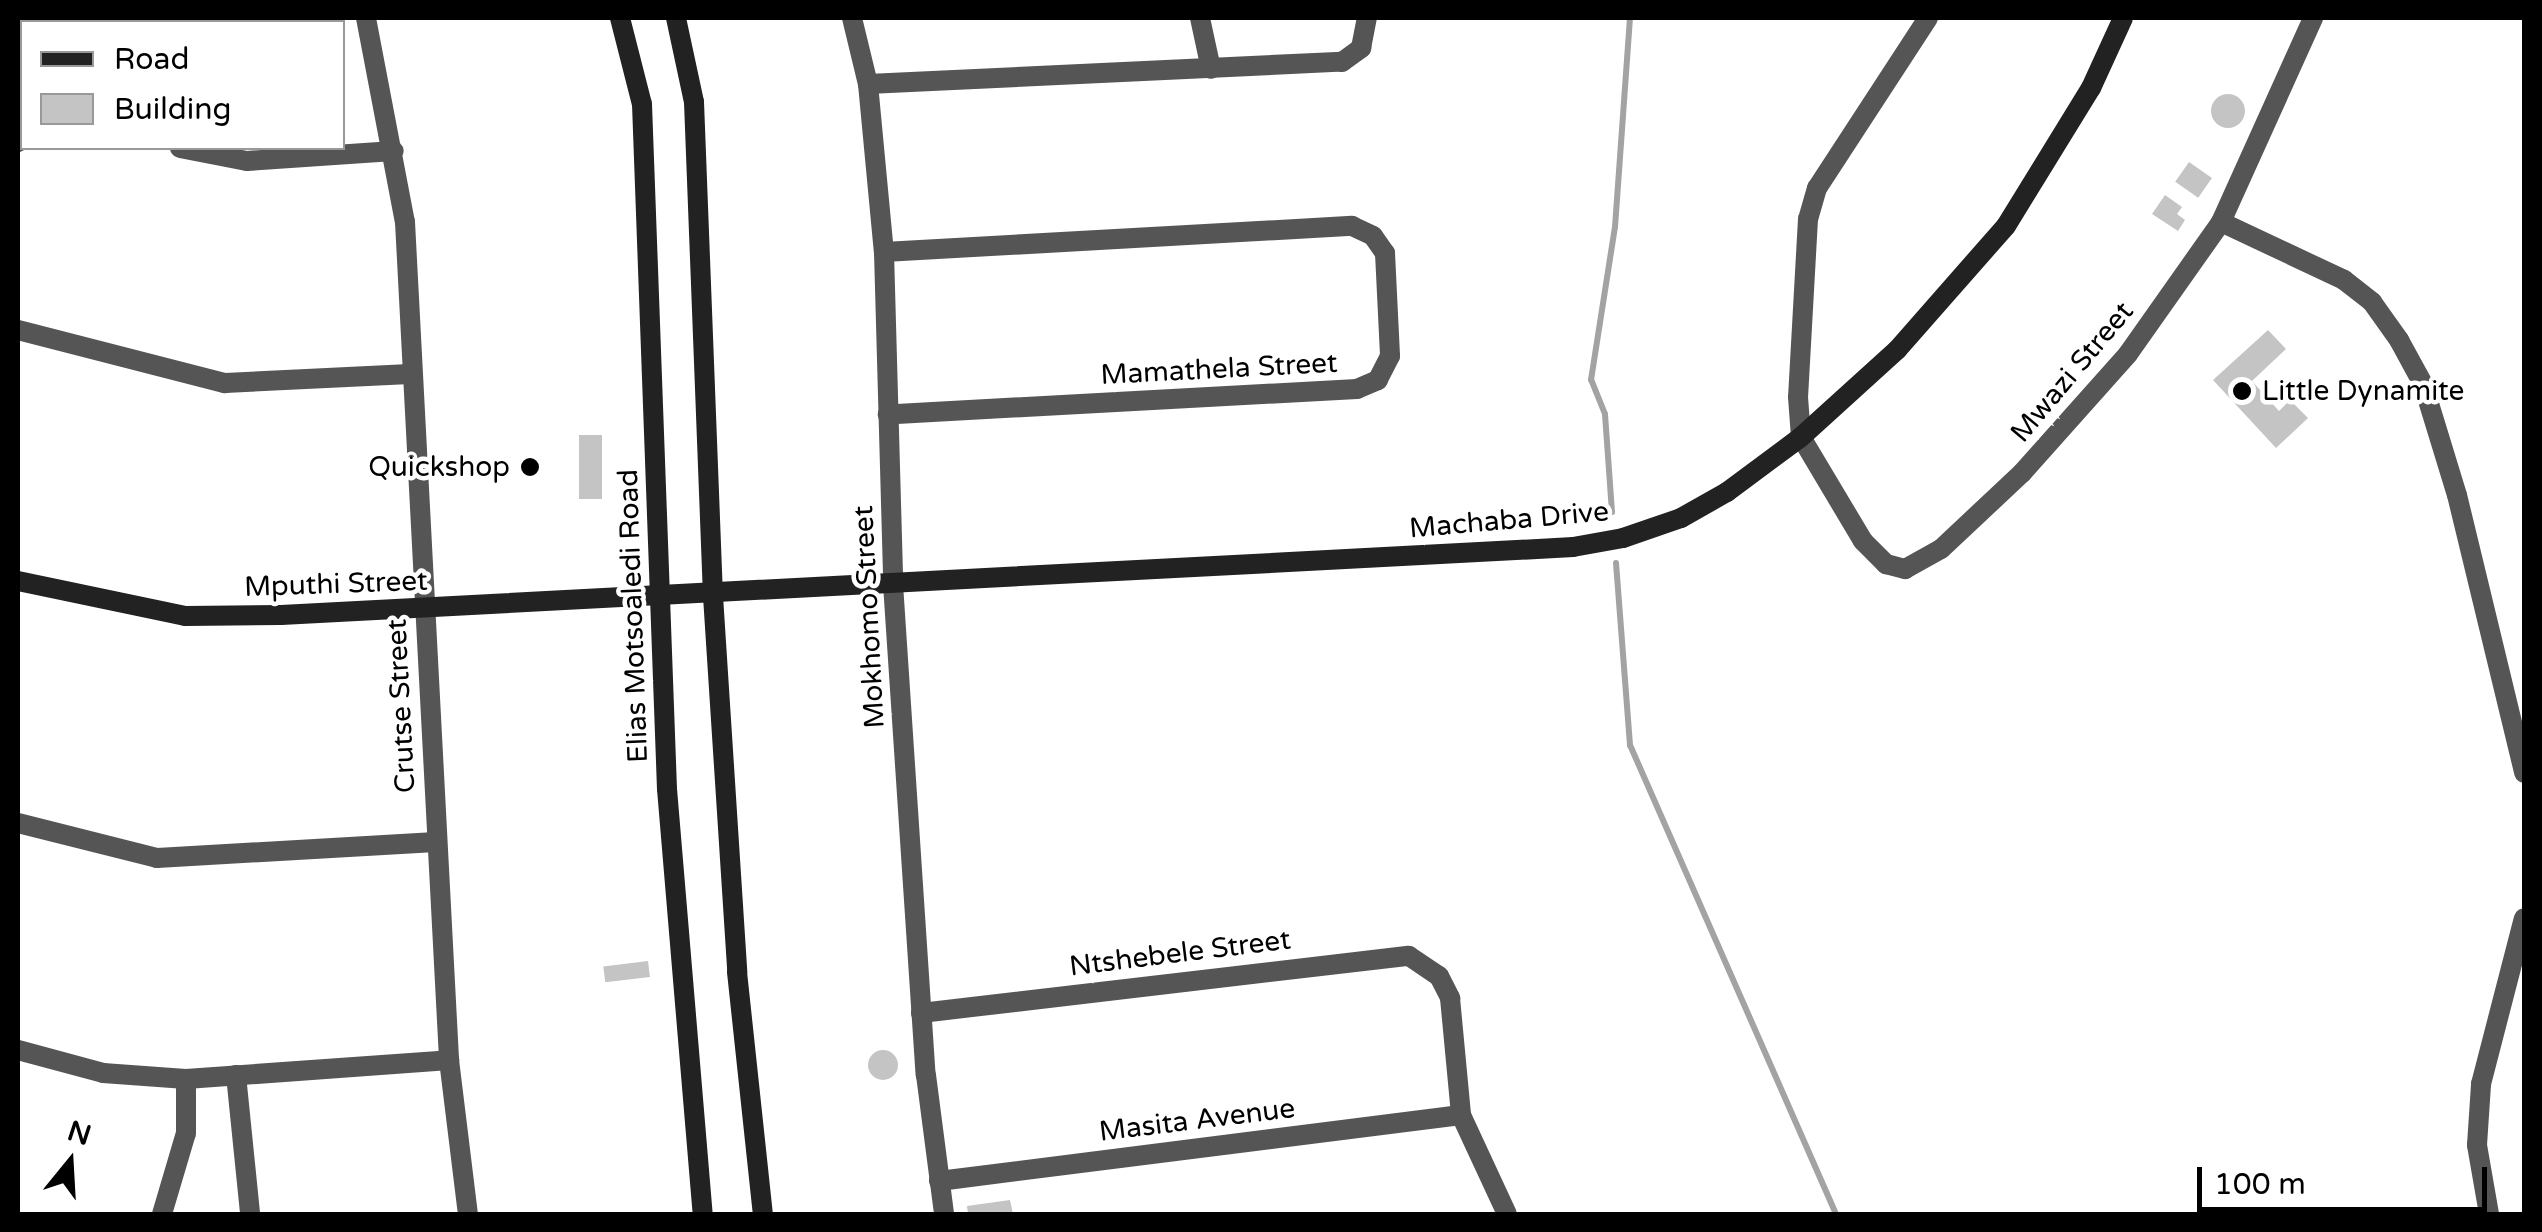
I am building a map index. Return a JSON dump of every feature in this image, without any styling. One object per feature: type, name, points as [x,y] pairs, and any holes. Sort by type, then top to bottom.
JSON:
[{"type":"main road","name":"Elias Motsoaledi Road","points":[[620,18],[642,104],[667,789],[703,1214]]},
{"type":"main road","points":[[676,18],[694,102],[712,596],[738,972],[763,1214]]},
{"type":"main road","name":"Machaba Drive","points":[[660,598],[1573,548],[1681,518],[1801,437],[1897,350],[2006,226],[2091,88],[2123,18]]},
{"type":"main road","name":"Mputhi Street","points":[[18,580],[185,616],[660,598]]},
{"type":"street","name":"Crutse Street","points":[[366,18],[405,222],[449,1060],[468,1214]]},
{"type":"street","name":"Mokhomo Street","points":[[852,18],[868,84],[884,252],[893,584],[921,1012],[944,1214]]},
{"type":"street","points":[[1200,18],[1211,69]]},
{"type":"street","points":[[1801,437],[1812,204],[1832,163],[1928,18]]},
{"type":"street","name":"Mwazi Street","points":[[1801,437],[1880,560],[1894,568],[1919,565],[2022,473],[2128,354],[2221,222],[2312,18]]},
{"type":"street","points":[[868,84],[1342,62],[1361,48],[1367,21]]},
{"type":"street","points":[[190,150],[247,161],[394,151]]},
{"type":"street","points":[[2221,222],[2344,280],[2372,302],[2399,340],[2423,384],[2457,495],[2524,774]]},
{"type":"street","name":"Mamathela Street","points":[[884,252],[1352,226],[1372,236],[1385,253],[1390,356],[1368,386],[888,414]]},
{"type":"street","points":[[18,330],[196,380],[410,374]]},
{"type":"street","points":[[18,823],[157,858],[436,842]]},
{"type":"street","points":[[2489,1214],[2477,1145],[2481,1084],[2524,918]]},
{"type":"street","name":"Ntshebele Street","points":[[921,1012],[1390,956],[1424,962],[1440,976],[1450,998],[1461,1114]]},
{"type":"street","points":[[18,1050],[103,1074],[186,1079],[449,1060]]},
{"type":"street","points":[[236,1075],[250,1214]]},
{"type":"street","points":[[162,1214],[186,1133],[186,1079]]},
{"type":"street","points":[[1461,1114],[1507,1214]]},
{"type":"street","name":"Masita Avenue","points":[[939,1180],[1461,1114]]},
{"type":"building","points":[[2228,94],[2240,99],[2245,111],[2240,123],[2228,128],[2216,123],[2211,111],[2216,99]]},
{"type":"building","points":[[2189,162],[2212,178],[2198,198],[2175,182]]},
{"type":"building","points":[[2165,195],[2182,207],[2177,214],[2185,220],[2178,231],[2152,214]]},
{"type":"building","name":"Little Dynamite","points":[[2268,330],[2286,349],[2252,381],[2279,411],[2290,400],[2308,418],[2276,448],[2213,380]]},
{"type":"building","points":[[579,435],[602,435],[602,499],[579,499]]},
{"type":"building","points":[[648,961],[650,977],[605,982],[603,966]]},
{"type":"building","points":[[883,1050],[893,1055],[898,1065],[893,1075],[883,1080],[873,1075],[868,1065],[873,1055]]},
{"type":"building","points":[[1010,1200],[1013,1214],[968,1214],[967,1206]]},
{"type":"waterway","points":[[1612,512],[1605,414],[1591,380],[1615,227],[1630,18]]},
{"type":"waterway","points":[[1616,563],[1630,745],[1836,1214]]},
{"type":"place","name":"Little Dynamite","points":[[2242,391]]},
{"type":"place","name":"Quickshop","points":[[530,467]]}]
